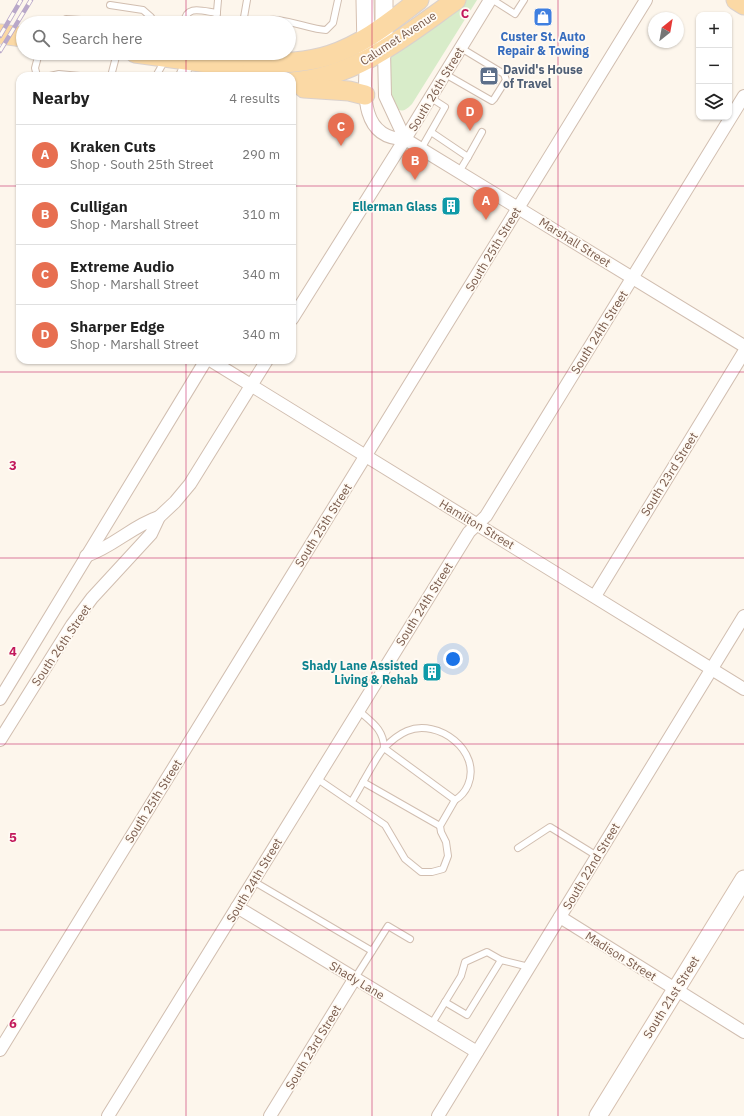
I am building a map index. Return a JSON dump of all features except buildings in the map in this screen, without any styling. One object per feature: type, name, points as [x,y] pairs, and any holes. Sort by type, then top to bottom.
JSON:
[{"type":"main road","name":"Calumet Avenue","points":[[196,60],[248,65],[265,62],[293,62],[321,58],[349,48],[366,39],[419,0]]},
{"type":"main road","name":"Calumet Avenue","points":[[296,81],[327,76],[366,61],[384,51],[456,0]]},
{"type":"main road","points":[[736,0],[744,5]]},
{"type":"main road","points":[[0,34],[16,36]]},
{"type":"main road","points":[[296,84],[305,89],[349,91],[365,95]]},
{"type":"street","name":"Marshall Street","points":[[365,0],[365,95],[369,116],[381,133],[389,138],[405,139],[744,346]]},
{"type":"street","points":[[384,0],[385,96],[405,139]]},
{"type":"street","name":"South 26th Street","points":[[296,313],[491,0]]},
{"type":"street","name":"South 25th Street","points":[[0,1050],[646,0]]},
{"type":"street","name":"South 24th Street","points":[[108,1116],[469,532],[486,516],[744,96]]},
{"type":"street","name":"South 23rd Street","points":[[594,596],[744,352]]},
{"type":"street","name":"South 26th Street","points":[[0,699],[204,364]]},
{"type":"street","name":"Hamilton Street","points":[[216,364],[744,689]]},
{"type":"street","name":"South 26th Street","points":[[0,740],[72,625],[92,598],[151,534],[159,517],[175,502],[190,484],[265,364]]},
{"type":"street","name":"South 26th Street","points":[[86,556],[101,551],[143,523],[159,517]]},
{"type":"street","name":"South 22nd Street","points":[[438,1116],[744,616]]},
{"type":"street","name":"South 21st Street","points":[[598,1116],[744,879]]},
{"type":"street","name":"Shady Lane","points":[[237,907],[477,1052]]},
{"type":"street","name":"Madison Street","points":[[560,918],[744,1032]]},
{"type":"street","name":"South 23rd Street","points":[[270,1116],[355,978]]},
{"type":"lane","points":[[217,16],[218,0]]},
{"type":"lane","points":[[244,16],[247,0]]},
{"type":"lane","points":[[296,24],[318,30],[326,30],[333,22],[338,0]]},
{"type":"lane","points":[[491,0],[515,14],[524,0]]},
{"type":"lane","points":[[110,5],[143,10],[151,16]]},
{"type":"lane","points":[[186,16],[188,11],[194,10],[217,13]]},
{"type":"lane","points":[[445,74],[492,101],[506,80],[504,74],[461,48]]},
{"type":"lane","points":[[36,72],[35,68],[37,60]]},
{"type":"lane","points":[[112,72],[115,60]]},
{"type":"lane","points":[[158,72],[166,60]]},
{"type":"lane","points":[[421,149],[445,108],[431,98]]},
{"type":"lane","points":[[431,132],[468,157]]},
{"type":"lane","points":[[459,172],[482,132]]},
{"type":"lane","points":[[358,710],[381,731],[384,738],[384,748]]},
{"type":"lane","points":[[316,778],[385,825],[405,859],[421,872],[432,872],[443,869],[448,856],[446,842],[440,826],[455,800],[465,793],[471,769],[466,753],[454,741],[432,730],[416,728],[403,733],[384,748],[352,802]]},
{"type":"lane","points":[[384,748],[455,800]]},
{"type":"lane","points":[[363,782],[440,826]]},
{"type":"lane","points":[[518,848],[550,827],[597,856]]},
{"type":"lane","points":[[253,881],[372,951]]},
{"type":"lane","points":[[355,978],[388,926],[410,939]]},
{"type":"lane","points":[[431,1025],[461,976],[465,962],[487,952],[501,960],[529,967]]},
{"type":"lane","points":[[445,1002],[467,1015],[501,960]]},
{"type":"green space","points":[[466,0],[477,0],[412,104],[404,110],[398,109],[394,103],[390,82],[390,55]]},
{"type":"railway","points":[[0,36],[21,0]]},
{"type":"railway","points":[[21,16],[31,0]]},
{"type":"railway","points":[[0,51],[16,25]]},
{"type":"place","name":"Custer St. Auto Repair & Towing","points":[[543,17]]},
{"type":"place","name":"David's House of Travel","points":[[489,76]]},
{"type":"place","name":"Sharper Edge","points":[[470,131]]},
{"type":"place","name":"Extreme Audio","points":[[341,146]]},
{"type":"place","name":"Culligan","points":[[415,180]]},
{"type":"place","name":"Ellerman Glass","points":[[451,206]]},
{"type":"place","name":"Kraken Cuts","points":[[486,220]]},
{"type":"place","name":"Shady Lane Assisted Living & Rehab","points":[[432,672]]}]
